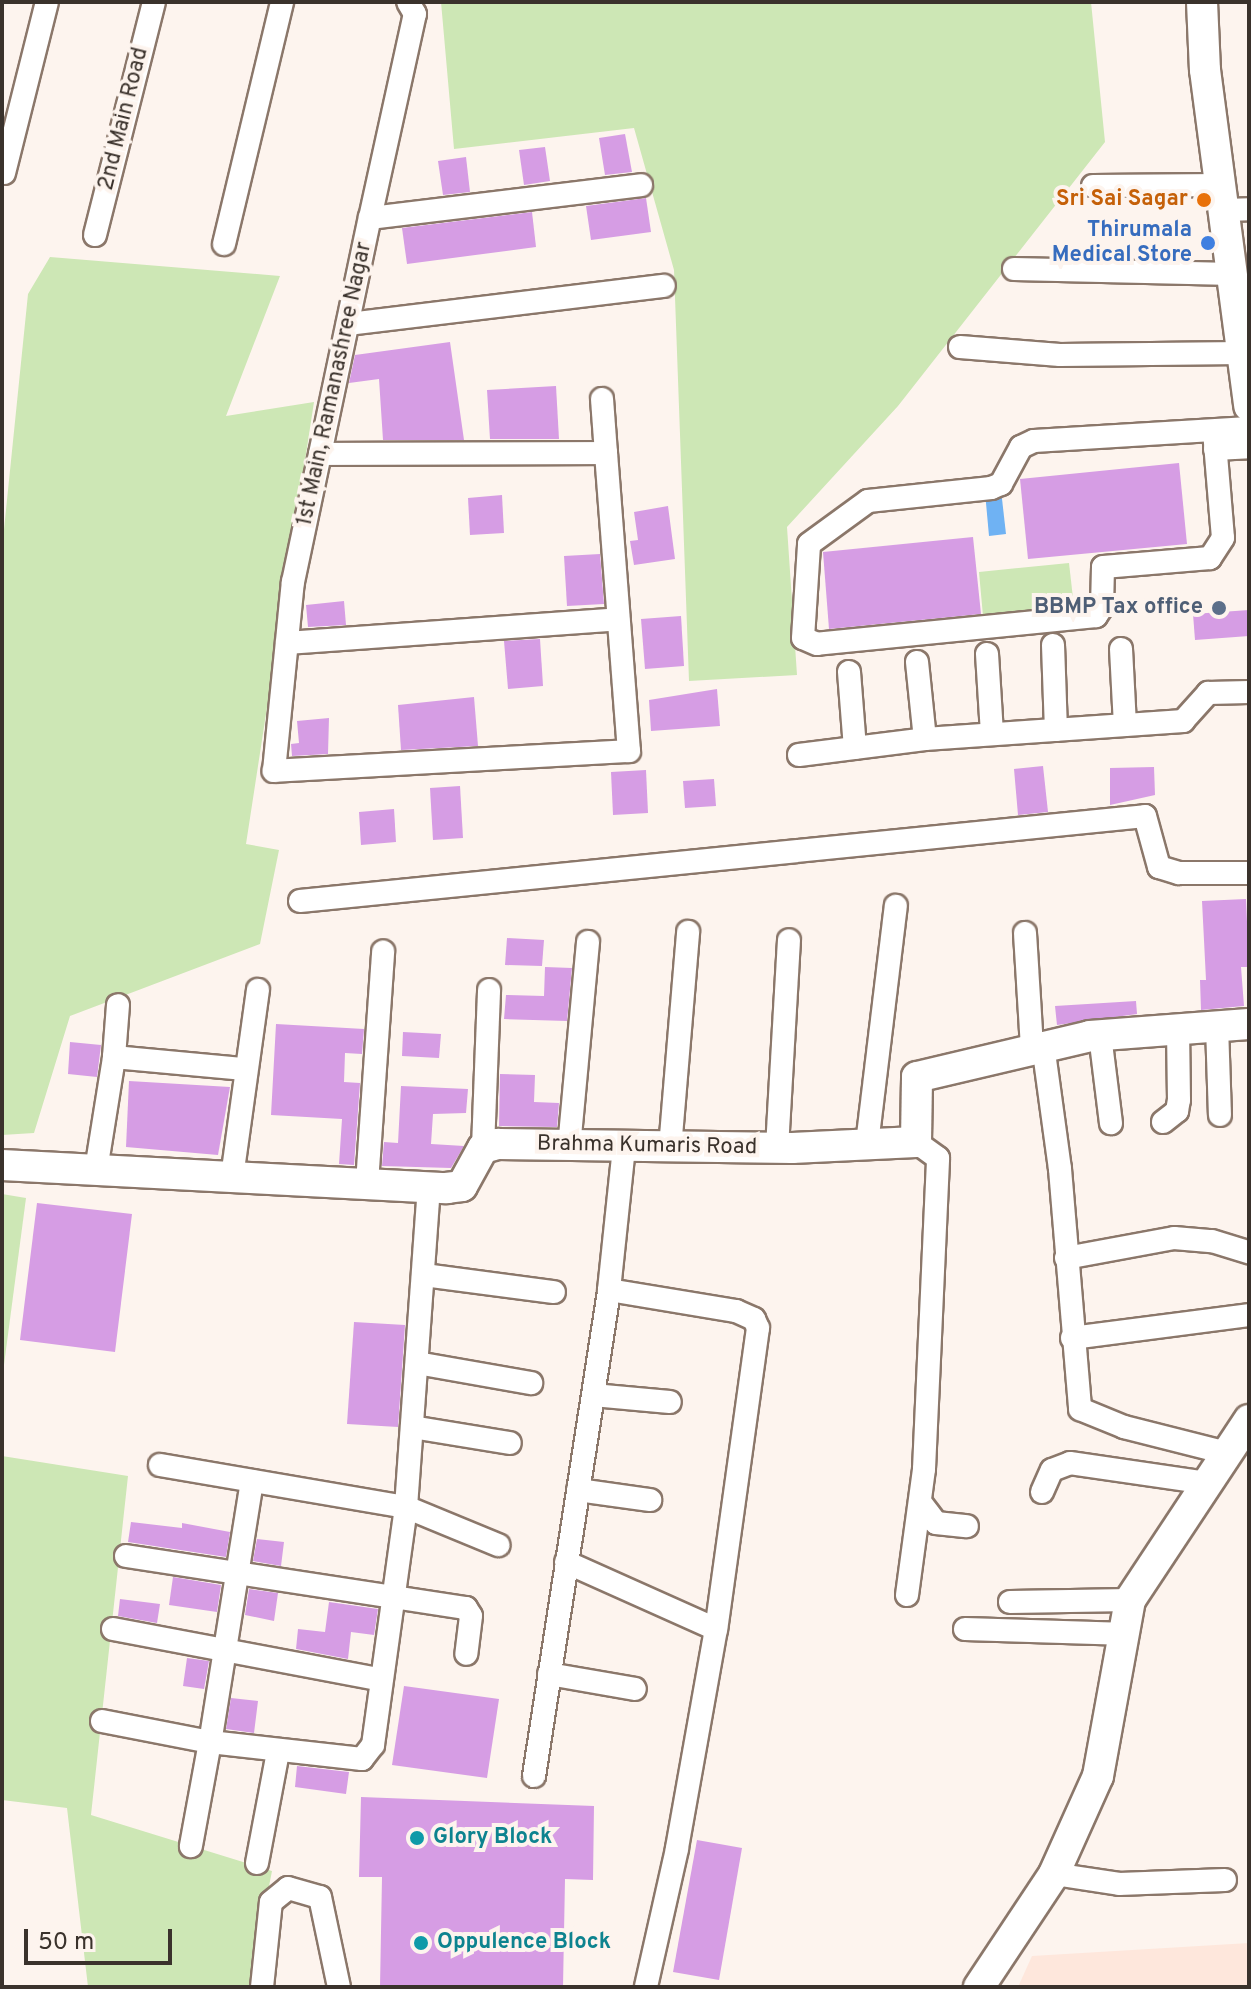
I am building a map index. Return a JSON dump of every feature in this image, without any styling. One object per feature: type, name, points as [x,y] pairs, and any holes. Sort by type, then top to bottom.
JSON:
[{"type":"street","points":[[4,173],[47,2]]},
{"type":"street","name":"2nd Main Road","points":[[95,235],[154,2]]},
{"type":"street","points":[[224,244],[282,2]]},
{"type":"street","name":"1st Main, Ramanashree Nagar","points":[[408,2],[415,14],[293,582],[274,771],[629,751],[618,619]]},
{"type":"street","points":[[1202,2],[1205,70],[1232,201],[1233,274],[1249,406]]},
{"type":"street","points":[[370,218],[641,185]]},
{"type":"street","points":[[1093,186],[1232,201]]},
{"type":"street","points":[[1014,269],[1233,274]]},
{"type":"street","points":[[348,324],[664,286]]},
{"type":"street","points":[[960,347],[1060,355],[1242,353]]},
{"type":"street","points":[[287,643],[618,619],[602,399]]},
{"type":"street","points":[[1214,440],[1249,428]]},
{"type":"street","points":[[1214,440],[1223,538],[1217,554],[1103,567],[1099,576],[1102,607],[1096,616],[817,644],[803,638],[809,544],[868,501],[991,488],[1001,484],[1021,447],[1034,441],[1214,440],[1249,447]]},
{"type":"street","points":[[320,454],[606,453]]},
{"type":"street","points":[[1053,645],[1056,730]]},
{"type":"street","points":[[1121,649],[1125,725]]},
{"type":"street","points":[[987,654],[992,734]]},
{"type":"street","points":[[917,662],[925,739]]},
{"type":"street","points":[[849,672],[855,748]]},
{"type":"street","points":[[799,755],[925,739],[1183,721],[1208,693],[1249,692]]},
{"type":"street","points":[[300,901],[1145,816],[1159,867],[1179,873],[1249,873]]},
{"type":"street","points":[[867,1144],[896,906]]},
{"type":"street","points":[[670,1148],[688,932]]},
{"type":"street","points":[[1025,933],[1066,1258],[1080,1409],[1124,1427],[1238,1455]]},
{"type":"street","points":[[777,1148],[789,940]]},
{"type":"street","points":[[569,1147],[588,942]]},
{"type":"street","points":[[367,1183],[383,952]]},
{"type":"street","points":[[232,1177],[244,1069],[258,990]]},
{"type":"street","points":[[2,1165],[462,1186],[483,1148],[489,990]]},
{"type":"street","points":[[96,1170],[114,1057],[118,1005]]},
{"type":"street","points":[[907,1595],[921,1503],[938,1158],[916,1142],[917,1077],[1038,1046],[1100,1035],[1249,1024]]},
{"type":"street","points":[[1217,1026],[1220,1115]]},
{"type":"street","points":[[1163,1122],[1177,1111],[1179,1100],[1178,1028]]},
{"type":"street","points":[[1100,1035],[1111,1123]]},
{"type":"street","points":[[114,1057],[244,1069]]},
{"type":"street","name":"Brahma Kumaris Road","points":[[483,1148],[777,1148],[916,1142]]},
{"type":"street","points":[[534,1776],[609,1290],[624,1148]]},
{"type":"street","points":[[102,1721],[278,1752],[366,1757],[373,1745],[378,1679],[406,1507],[429,1186]]},
{"type":"street","points":[[1066,1258],[1174,1238],[1212,1241],[1249,1252]]},
{"type":"street","points":[[424,1275],[554,1292]]},
{"type":"street","points":[[609,1290],[736,1311],[754,1319],[758,1328],[716,1629],[680,1834],[646,1987]]},
{"type":"street","points":[[1072,1338],[1249,1315]]},
{"type":"street","points":[[417,1363],[531,1383]]},
{"type":"street","points":[[593,1395],[670,1402]]},
{"type":"street","points":[[979,1987],[1054,1874],[1098,1776],[1120,1634],[1130,1600],[1207,1483],[1238,1455],[1249,1420]]},
{"type":"street","points":[[412,1427],[510,1443]]},
{"type":"street","points":[[1042,1492],[1052,1470],[1070,1463],[1207,1483]]},
{"type":"street","points":[[160,1465],[406,1507],[498,1545]]},
{"type":"street","points":[[191,1846],[252,1481]]},
{"type":"street","points":[[578,1490],[650,1500]]},
{"type":"street","points":[[921,1503],[936,1523],[967,1526]]},
{"type":"street","points":[[126,1556],[466,1608],[471,1616],[466,1654]]},
{"type":"street","points":[[566,1562],[716,1629]]},
{"type":"street","points":[[1010,1602],[1130,1600]]},
{"type":"street","points":[[113,1629],[378,1679]]},
{"type":"street","points":[[965,1629],[1120,1634]]},
{"type":"street","points":[[549,1674],[635,1689]]},
{"type":"street","points":[[257,1863],[278,1752]]},
{"type":"street","points":[[1054,1874],[1119,1884],[1225,1880]]},
{"type":"street","points":[[262,1987],[271,1902],[288,1888],[320,1897],[339,1987]]},
{"type":"shaded area","points":[[1249,1943],[1249,1987],[1018,1987],[1032,1956]]},
{"type":"green space","points":[[441,2],[1091,2],[1105,142],[898,406],[787,527],[797,675],[689,681],[674,270],[634,128],[454,149]]},
{"type":"green space","points":[[50,257],[280,276],[226,416],[314,402],[246,844],[279,850],[260,944],[70,1016],[34,1133],[2,1135],[2,549],[28,294]]},
{"type":"green space","points":[[1069,563],[1074,607],[983,616],[979,572]]},
{"type":"green space","points":[[2,1194],[26,1198],[2,1380]]},
{"type":"green space","points":[[2,1456],[128,1476],[91,1815],[272,1871],[249,1987],[88,1987],[67,1808],[2,1800]]},
{"type":"water","points":[[1001,490],[1006,534],[989,536],[985,492]]},
{"type":"building","points":[[625,134],[632,172],[605,175],[599,138]]},
{"type":"building","points":[[545,147],[550,181],[524,185],[519,150]]},
{"type":"building","points":[[466,157],[470,192],[443,195],[438,161]]},
{"type":"building","points":[[646,198],[651,232],[591,240],[586,206]]},
{"type":"building","points":[[532,212],[536,247],[407,264],[402,228]]},
{"type":"building","points":[[450,342],[464,440],[383,440],[379,379],[349,383],[355,355]]},
{"type":"building","points":[[556,386],[559,439],[490,439],[487,390]]},
{"type":"building","points":[[1179,463],[1187,544],[1028,559],[1020,479]]},
{"type":"building","points":[[502,495],[504,533],[470,535],[468,498]]},
{"type":"building","points":[[668,506],[675,559],[634,565],[630,541],[638,540],[634,512]]},
{"type":"building","points":[[973,537],[981,614],[829,629],[823,552]]},
{"type":"building","points":[[600,554],[604,604],[567,606],[564,556]]},
{"type":"building","points":[[344,601],[346,625],[308,627],[306,605]]},
{"type":"building","points":[[1249,610],[1249,636],[1195,640],[1193,614]]},
{"type":"building","points":[[681,616],[684,666],[645,669],[641,619]]},
{"type":"building","points":[[540,639],[543,686],[508,689],[504,641]]},
{"type":"building","points":[[717,689],[720,726],[651,731],[649,700]]},
{"type":"building","points":[[474,697],[478,746],[401,750],[398,705]]},
{"type":"building","points":[[329,718],[328,754],[292,756],[291,744],[299,743],[297,721]]},
{"type":"building","points":[[1043,766],[1048,812],[1018,815],[1014,769]]},
{"type":"building","points":[[1154,767],[1155,795],[1110,805],[1110,768]]},
{"type":"building","points":[[646,770],[648,813],[613,815],[611,772]]},
{"type":"building","points":[[714,779],[716,806],[685,808],[683,781]]},
{"type":"building","points":[[460,786],[463,838],[433,840],[430,788]]},
{"type":"building","points":[[394,809],[396,842],[361,845],[359,812]]},
{"type":"building","points":[[1246,899],[1249,967],[1241,967],[1244,1006],[1201,1010],[1200,980],[1206,980],[1202,901]]},
{"type":"building","points":[[507,938],[544,940],[542,966],[505,965]]},
{"type":"building","points":[[545,967],[572,968],[567,1021],[504,1019],[506,995],[544,996]]},
{"type":"building","points":[[1136,1001],[1137,1014],[1057,1025],[1055,1006]]},
{"type":"building","points":[[276,1024],[364,1029],[362,1054],[345,1053],[344,1082],[360,1083],[354,1165],[339,1164],[342,1119],[271,1115]]},
{"type":"building","points":[[403,1032],[441,1034],[439,1058],[402,1056]]},
{"type":"building","points":[[70,1042],[101,1045],[97,1077],[68,1074]]},
{"type":"building","points":[[500,1074],[535,1075],[534,1102],[559,1103],[557,1127],[499,1126]]},
{"type":"building","points":[[129,1081],[230,1087],[218,1155],[126,1147]]},
{"type":"building","points":[[401,1086],[468,1089],[466,1113],[433,1114],[431,1144],[464,1146],[451,1168],[382,1166],[384,1142],[398,1143]]},
{"type":"building","points":[[37,1203],[132,1214],[115,1352],[20,1340]]},
{"type":"building","points":[[354,1322],[405,1325],[398,1427],[347,1424]]},
{"type":"building","points":[[131,1522],[182,1528],[182,1523],[230,1532],[226,1557],[128,1542]]},
{"type":"building","points":[[257,1539],[284,1542],[281,1566],[253,1561]]},
{"type":"building","points":[[173,1577],[221,1585],[217,1612],[169,1605]]},
{"type":"building","points":[[249,1589],[278,1593],[274,1621],[245,1615]]},
{"type":"building","points":[[120,1599],[160,1604],[157,1623],[118,1616]]},
{"type":"building","points":[[329,1602],[378,1609],[374,1635],[351,1632],[348,1659],[296,1649],[298,1629],[325,1632]]},
{"type":"building","points":[[187,1658],[209,1661],[204,1689],[183,1686]]},
{"type":"building","points":[[404,1686],[499,1699],[487,1778],[392,1765]]},
{"type":"building","points":[[231,1698],[258,1701],[254,1733],[226,1729]]},
{"type":"building","points":[[297,1766],[349,1772],[346,1794],[295,1787]]},
{"type":"building","points":[[361,1797],[594,1806],[593,1880],[565,1879],[563,1987],[380,1987],[382,1877],[359,1877]]},
{"type":"building","points":[[697,1840],[742,1848],[719,1980],[673,1972]]},
{"type":"place","name":"Sri Sai Sagar","points":[[1204,200]]},
{"type":"place","name":"Thirumala Medical Store","points":[[1208,243]]},
{"type":"place","name":"BBMP Tax office","points":[[1219,608]]},
{"type":"place","name":"Glory Block","points":[[417,1838]]},
{"type":"place","name":"Oppulence Block","points":[[421,1943]]}]
